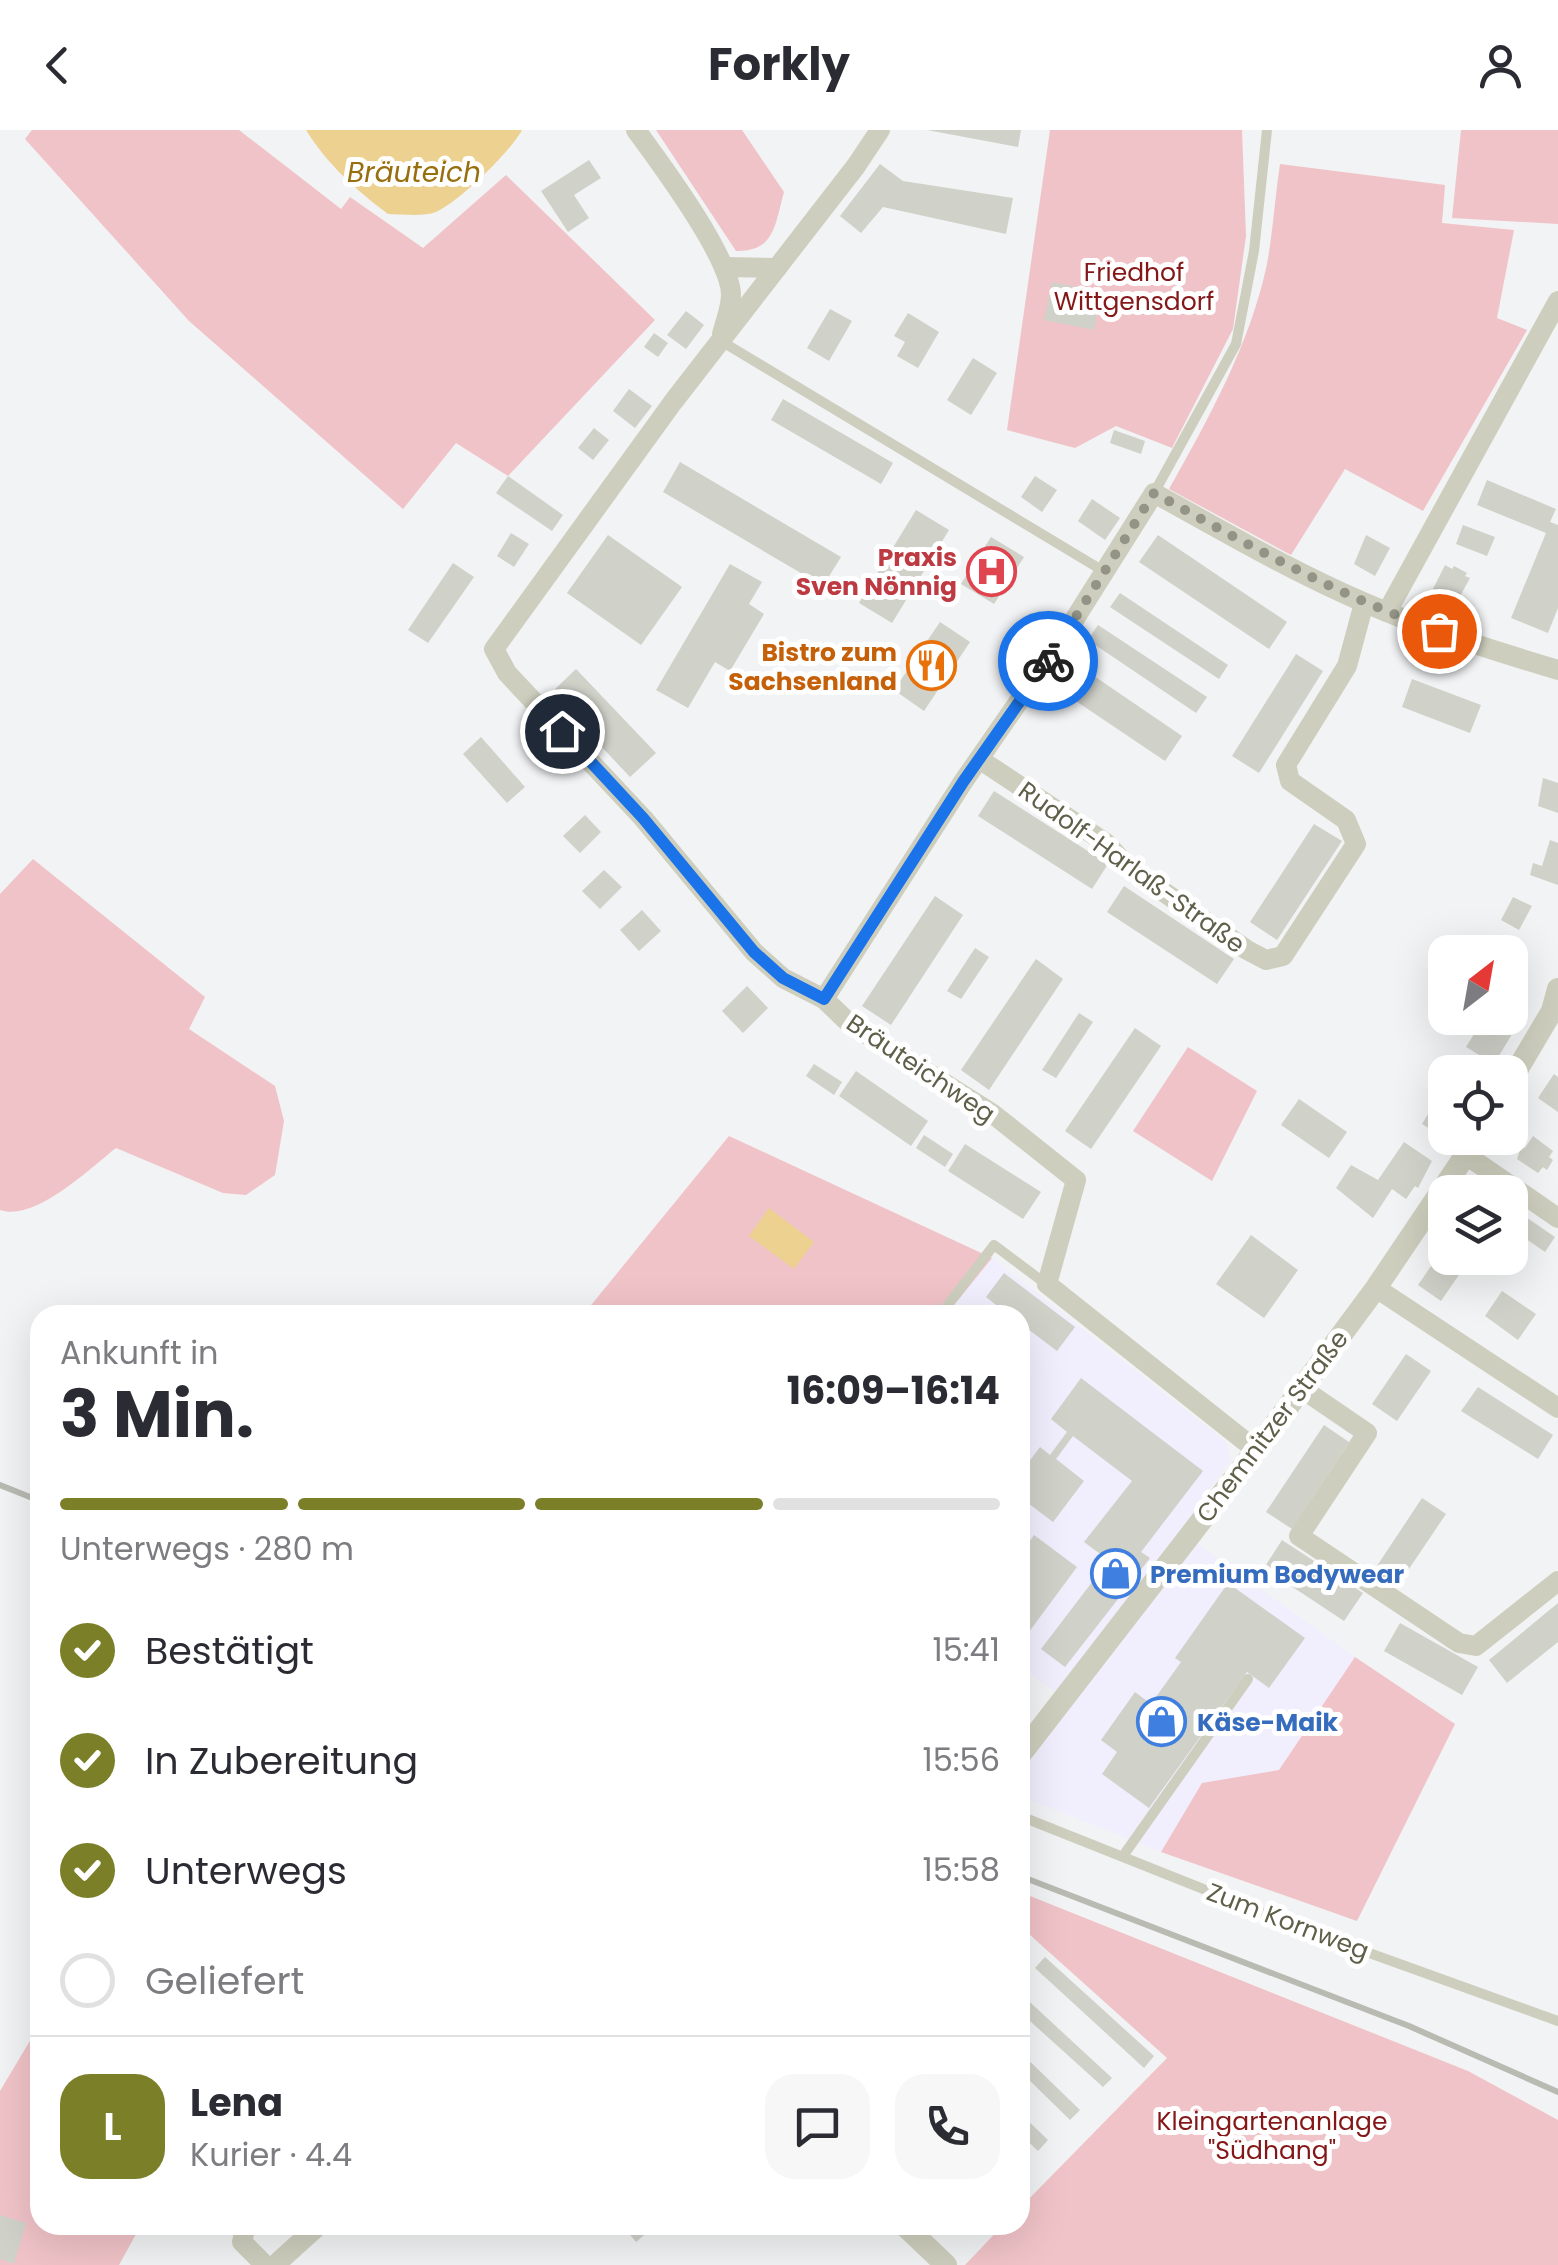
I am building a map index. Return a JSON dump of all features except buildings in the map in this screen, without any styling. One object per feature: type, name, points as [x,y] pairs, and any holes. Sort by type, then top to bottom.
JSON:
[{"type":"street","name":"Bräuteichweg","points":[[636,130],[669,176],[724,268],[731,294],[721,341]]},
{"type":"street","name":"Bräuteichweg","points":[[880,130],[494,648],[507,673],[643,818],[754,952],[783,978],[824,999],[849,1023],[994,1114],[1076,1180],[1047,1284]]},
{"type":"street","points":[[724,268],[777,268]]},
{"type":"street","points":[[1387,612],[1558,301]]},
{"type":"street","points":[[824,999],[1154,493],[1364,603],[1558,670]]},
{"type":"street","name":"Rudolf-Harlaß-Straße","points":[[979,759],[1106,843],[1128,868],[1247,950],[1266,960],[1283,956],[1356,844],[1346,820],[1290,782],[1286,765],[1347,666],[1364,603]]},
{"type":"street","points":[[1526,1055],[1552,1010],[1558,989]]},
{"type":"street","name":"Chemnitzer Straße","points":[[1030,1742],[1256,1450],[1376,1288],[1465,1155]]},
{"type":"street","points":[[1482,1155],[1558,1218]]},
{"type":"street","points":[[1047,1284],[1256,1450]]},
{"type":"street","points":[[1376,1288],[1558,1408]]},
{"type":"street","points":[[1301,1388],[1367,1433],[1300,1536],[1459,1643],[1476,1646],[1558,1580]]},
{"type":"street","points":[[244,2235],[242,2242],[265,2265]]},
{"type":"street","points":[[276,2265],[308,2235]]},
{"type":"street","points":[[914,2235],[946,2265]]},
{"type":"lane","points":[[1154,493],[1236,344],[1254,251],[1267,130]]},
{"type":"lane","points":[[721,341],[1105,572]]},
{"type":"lane","points":[[948,1305],[994,1245],[1047,1284]]},
{"type":"lane","points":[[1124,1856],[1248,1680]]},
{"type":"lane","name":"Zum Kornweg","points":[[1030,1820],[1311,1932],[1558,2021]]},
{"type":"shaded area","points":[[992,1258],[1226,1442],[1231,1459],[1180,1531],[1355,1657],[1279,1770],[1202,1783],[1161,1852],[1030,1800],[1030,1759],[1072,1704],[1030,1673],[1030,1305],[954,1305]]},
{"type":"green space","points":[[32,130],[239,130],[341,209],[350,197],[423,248],[506,175],[655,320],[508,476],[456,443],[403,509],[189,321],[25,139]]},
{"type":"green space","points":[[656,130],[742,130],[784,192],[766,241],[759,247],[736,251]]},
{"type":"green space","name":"Friedhof Wittgensdorf","points":[[1050,130],[1242,130],[1246,236],[1233,329],[1172,448],[1116,426],[1075,448],[1007,430]]},
{"type":"green space","points":[[1461,130],[1558,130],[1558,224],[1452,218]]},
{"type":"green space","points":[[1280,164],[1445,185],[1442,223],[1514,230],[1497,318],[1527,330],[1423,511],[1345,469],[1291,555],[1169,489],[1213,408],[1260,294]]},
{"type":"green space","points":[[33,859],[205,997],[189,1029],[275,1086],[284,1121],[275,1175],[246,1195],[223,1193],[116,1148],[45,1201],[14,1212],[0,1210],[0,894]]},
{"type":"green space","points":[[1188,1047],[1257,1091],[1212,1181],[1133,1131]]},
{"type":"green space","points":[[729,1136],[992,1258],[954,1305],[591,1305]]},
{"type":"green space","points":[[1355,1657],[1455,1724],[1357,1921],[1161,1852],[1202,1783],[1279,1770]]},
{"type":"green space","name":"Kleingartenanlage \"Südhang\"","points":[[1030,1896],[1468,2071],[1558,2120],[1558,2265],[965,2265],[994,2235],[1030,2235],[1030,2198],[1167,2058],[1030,1935]]},
{"type":"green space","points":[[30,2041],[30,2235],[136,2235],[119,2265],[0,2265],[0,2091]]},
{"type":"water","name":"Bräuteich","points":[[306,130],[522,130],[496,163],[446,207],[412,215],[388,214],[376,205],[333,165]]},
{"type":"water","points":[[769,1208],[814,1242],[794,1269],[749,1236]]},
{"type":"railway","points":[[0,1485],[30,1497]]},
{"type":"railway","points":[[1030,1880],[1409,2026],[1558,2092]]},
{"type":"way so far","points":[[1048,661],[1154,493],[1299,572],[1364,603],[1439,631]]},
{"type":"place","name":"Praxis Sven Nönnig","points":[[992,571]]},
{"type":"place","name":"Bistro zum Sachsenland","points":[[932,666]]},
{"type":"place","name":"Premium Bodywear","points":[[1115,1574]]},
{"type":"place","name":"Käse-Maik","points":[[1162,1722]]},
{"type":"route","points":[[562,731],[643,818],[754,952],[783,978],[824,999],[963,782],[1048,661]]}]
